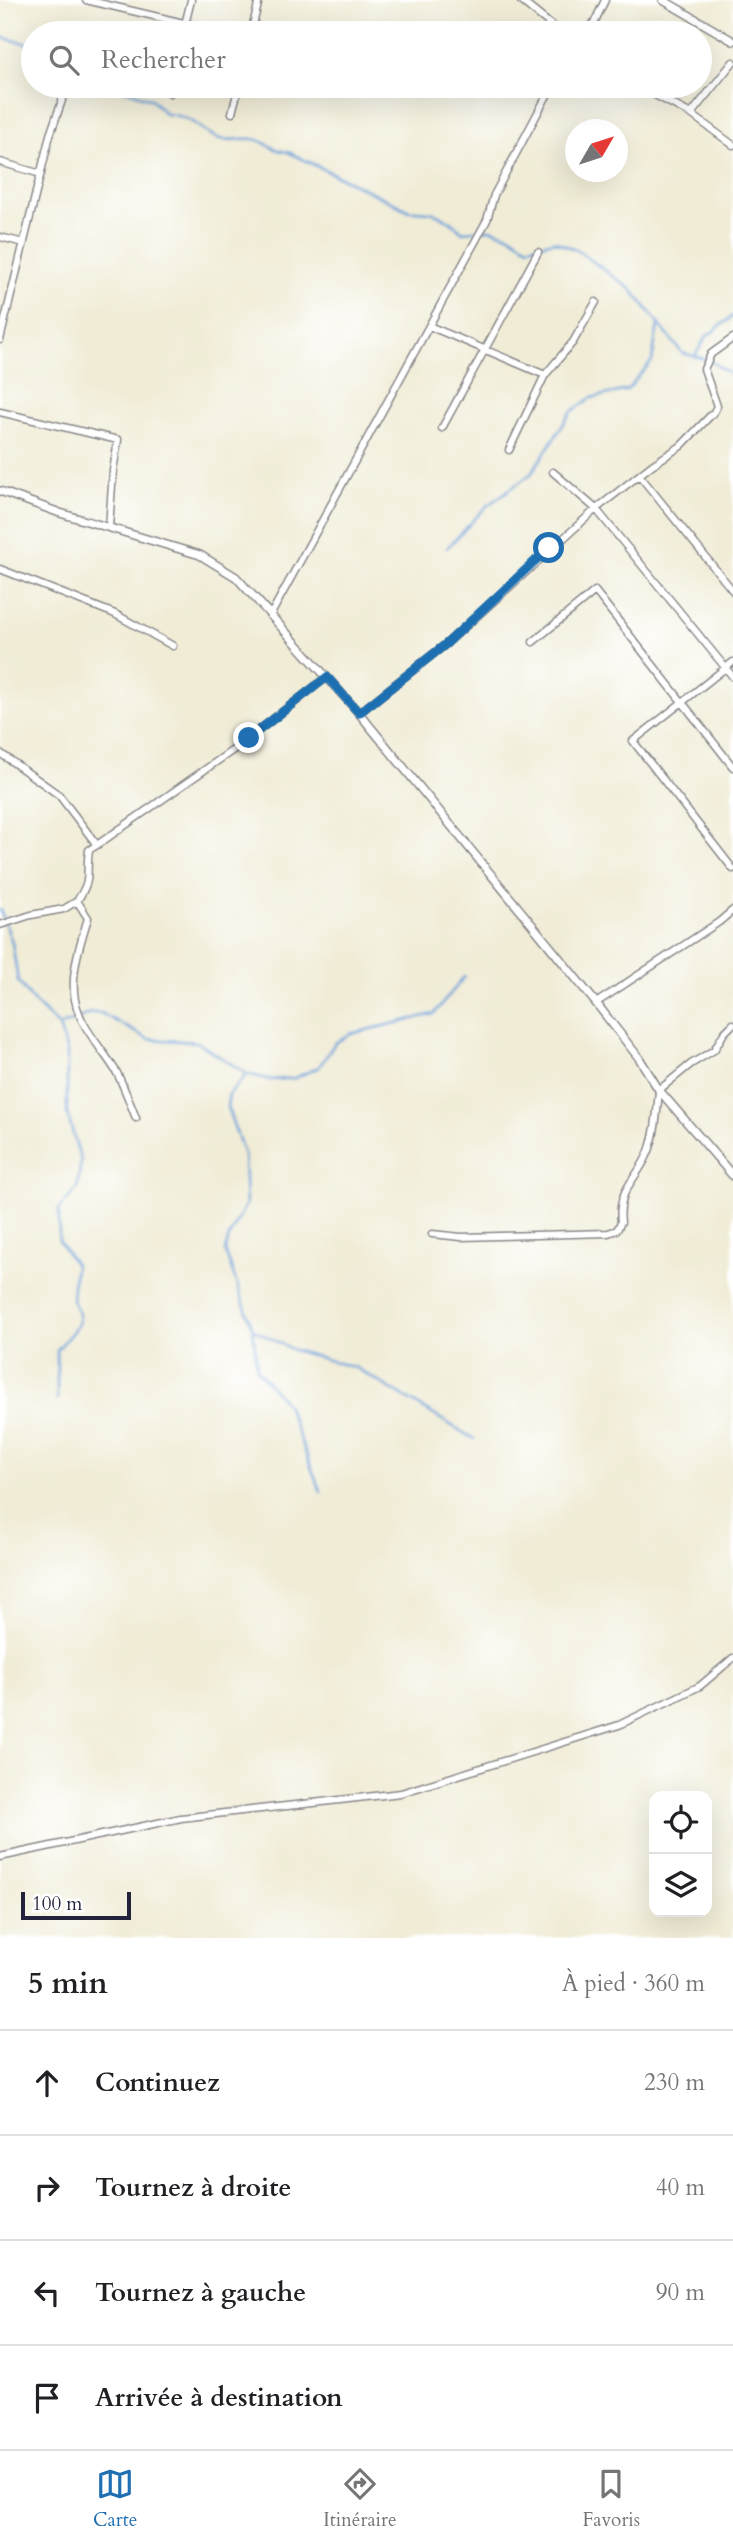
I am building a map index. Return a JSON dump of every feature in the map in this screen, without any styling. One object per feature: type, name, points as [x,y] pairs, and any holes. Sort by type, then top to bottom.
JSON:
[{"type":"street","points":[[86,0],[176,21]]},
{"type":"street","points":[[186,21],[191,0]]},
{"type":"street","points":[[254,21],[258,0]]},
{"type":"street","points":[[520,0],[546,21]]},
{"type":"street","points":[[595,21],[605,0]]},
{"type":"street","points":[[663,0],[699,21]]},
{"type":"street","points":[[712,29],[733,41]]},
{"type":"street","points":[[712,88],[733,62]]},
{"type":"street","points":[[0,340],[3,314],[24,243],[50,135],[63,98]]},
{"type":"street","points":[[232,113],[236,98]]},
{"type":"street","points":[[270,616],[487,220],[494,195],[546,98]]},
{"type":"street","points":[[661,98],[691,114],[733,145]]},
{"type":"street","points":[[691,114],[704,98]]},
{"type":"street","points":[[0,162],[41,174]]},
{"type":"street","points":[[0,237],[24,243]]},
{"type":"street","points":[[442,428],[538,252]]},
{"type":"street","points":[[509,450],[545,375],[573,342],[596,302]]},
{"type":"street","points":[[429,326],[545,375]]},
{"type":"street","points":[[359,713],[446,644],[596,509],[681,446],[714,412],[716,406],[704,369],[711,354],[733,338]]},
{"type":"street","points":[[0,412],[118,440],[109,527]]},
{"type":"street","points":[[553,472],[596,509],[733,677]]},
{"type":"street","points":[[640,476],[733,592]]},
{"type":"street","points":[[0,491],[60,513],[200,555],[236,577],[359,713],[596,1003],[639,1058],[659,1090],[733,1176]]},
{"type":"street","points":[[0,569],[115,614],[173,646]]},
{"type":"street","points":[[533,642],[595,591],[733,767]]},
{"type":"street","points":[[733,662],[633,741],[733,869]]},
{"type":"street","points":[[0,925],[31,915],[64,909],[77,901],[89,883],[89,850],[236,748],[327,677]]},
{"type":"street","points":[[0,753],[59,795],[97,845]]},
{"type":"street","points":[[77,901],[88,918],[75,976],[77,1008],[94,1041],[116,1072],[136,1118]]},
{"type":"street","points":[[596,1003],[733,910]]},
{"type":"street","points":[[432,1234],[461,1237],[608,1233],[617,1230],[621,1222],[619,1207],[622,1196],[648,1152],[656,1124],[659,1090],[691,1064],[714,1050],[733,1024]]},
{"type":"street","points":[[0,1857],[181,1818],[401,1793],[619,1726],[700,1686],[733,1658]]},
{"type":"waterway","points":[[0,37],[21,42]]},
{"type":"waterway","points":[[148,98],[166,114],[187,119],[219,139],[257,140],[277,150],[288,152],[410,211],[426,211],[439,215],[463,232],[491,229],[511,236],[528,247],[554,241],[577,250],[632,290],[682,353],[709,360],[733,376]]},
{"type":"waterway","points":[[695,356],[706,337],[733,316]]},
{"type":"waterway","points":[[447,548],[488,505],[531,474],[571,412],[591,398],[627,390],[652,361],[658,325]]},
{"type":"waterway","points":[[0,910],[12,942],[18,981],[33,1001],[59,1026],[67,1052],[67,1113],[81,1161],[77,1189],[59,1209],[59,1241],[75,1265],[72,1300],[79,1314],[78,1325],[57,1350],[57,1400]]},
{"type":"waterway","points":[[59,1026],[91,1013],[101,1013],[148,1039],[197,1042],[247,1074],[271,1080],[295,1078],[319,1067],[335,1043],[350,1034],[434,1014],[464,977]]},
{"type":"waterway","points":[[247,1074],[229,1094],[227,1107],[244,1154],[246,1204],[225,1251],[253,1329],[257,1369],[286,1404],[321,1492]]},
{"type":"waterway","points":[[253,1329],[293,1350],[356,1368],[474,1439]]},
{"type":"route","points":[[249,738],[327,677],[359,713],[446,644],[549,548]]}]
